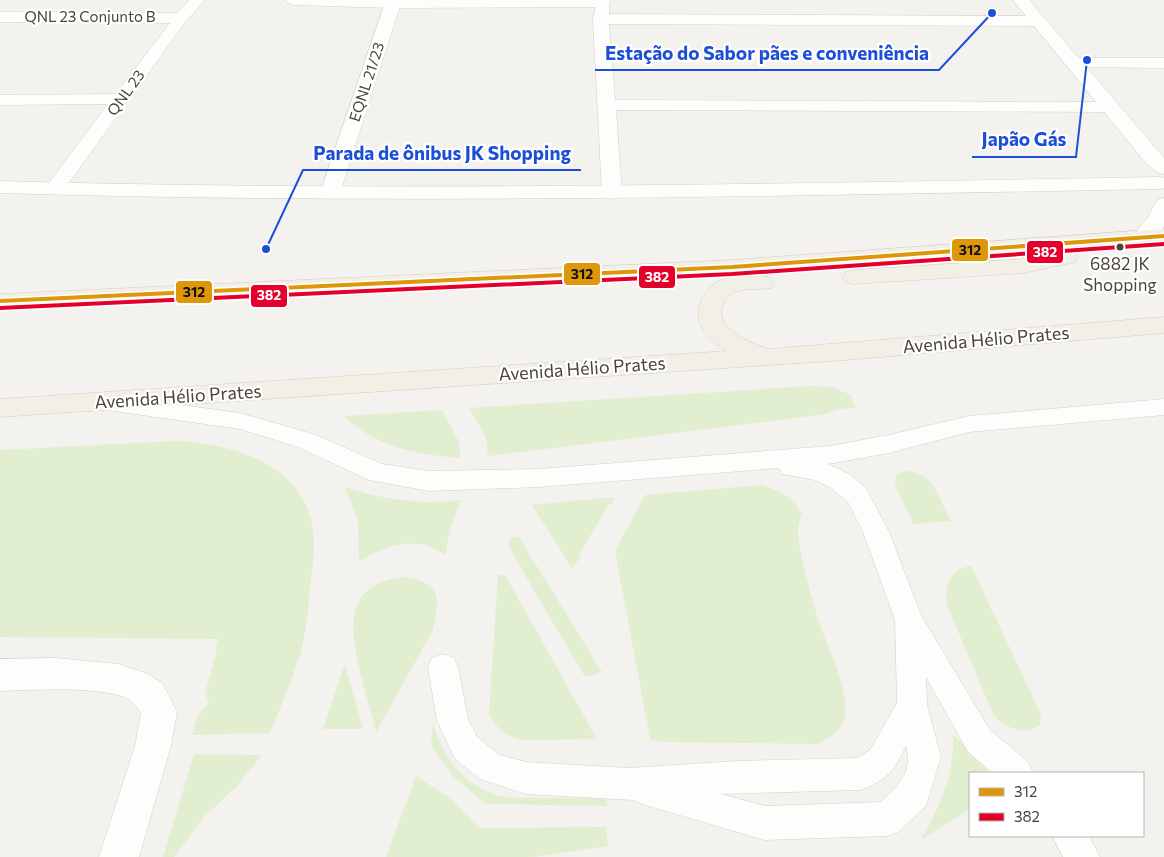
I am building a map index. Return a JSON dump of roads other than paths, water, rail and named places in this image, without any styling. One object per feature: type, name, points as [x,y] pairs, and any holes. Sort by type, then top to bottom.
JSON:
[{"type":"main road","points":[[0,301],[732,266],[1157,237]]},
{"type":"main road","points":[[767,357],[736,346],[715,329],[709,309],[712,300],[727,285],[1024,266],[1157,237]]},
{"type":"main road","name":"Avenida Hélio Prates","points":[[0,408],[845,352],[1164,325]]},
{"type":"street","name":"QNL 23","points":[[56,187],[181,18],[197,0]]},
{"type":"street","points":[[293,0],[393,1],[1038,21]]},
{"type":"street","points":[[1021,0],[1074,62],[1160,177]]},
{"type":"street","name":"EQNL 21/23","points":[[330,193],[393,1]]},
{"type":"street","points":[[602,7],[612,193]]},
{"type":"street","name":"QNL 23 Conjunto B","points":[[0,17],[181,18]]},
{"type":"street","points":[[1074,62],[1164,63]]},
{"type":"street","points":[[0,100],[122,99]]},
{"type":"street","points":[[606,105],[1109,107]]},
{"type":"street","points":[[0,187],[56,187],[165,192],[612,193],[1160,177]]},
{"type":"street","points":[[1157,237],[1158,219],[1164,204]]},
{"type":"street","points":[[0,675],[51,674],[125,680],[147,692],[159,712],[153,746],[119,857]]},
{"type":"lane","points":[[104,402],[240,421],[307,441],[378,473],[429,481],[539,478],[830,455],[889,444],[969,424],[1164,407]]},
{"type":"lane","points":[[742,461],[820,471],[840,480],[857,495],[876,532],[909,620],[979,741],[1016,772]]},
{"type":"lane","points":[[629,784],[765,823],[888,819],[914,794],[925,757],[912,705],[909,620]]},
{"type":"lane","points":[[443,667],[453,721],[466,748],[492,768],[526,778],[629,784],[736,777],[861,774],[881,761],[912,705]]},
{"type":"lane","points":[[1070,837],[1083,857]]},
{"type":"place","name":"Estação do Sabor pães e conveniência","points":[[992,13]]},
{"type":"place","name":"Japão Gás","points":[[1087,60]]},
{"type":"place","name":"6882 JK Shopping","points":[[1120,247]]},
{"type":"place","name":"Parada de ônibus JK Shopping","points":[[266,249]]}]
